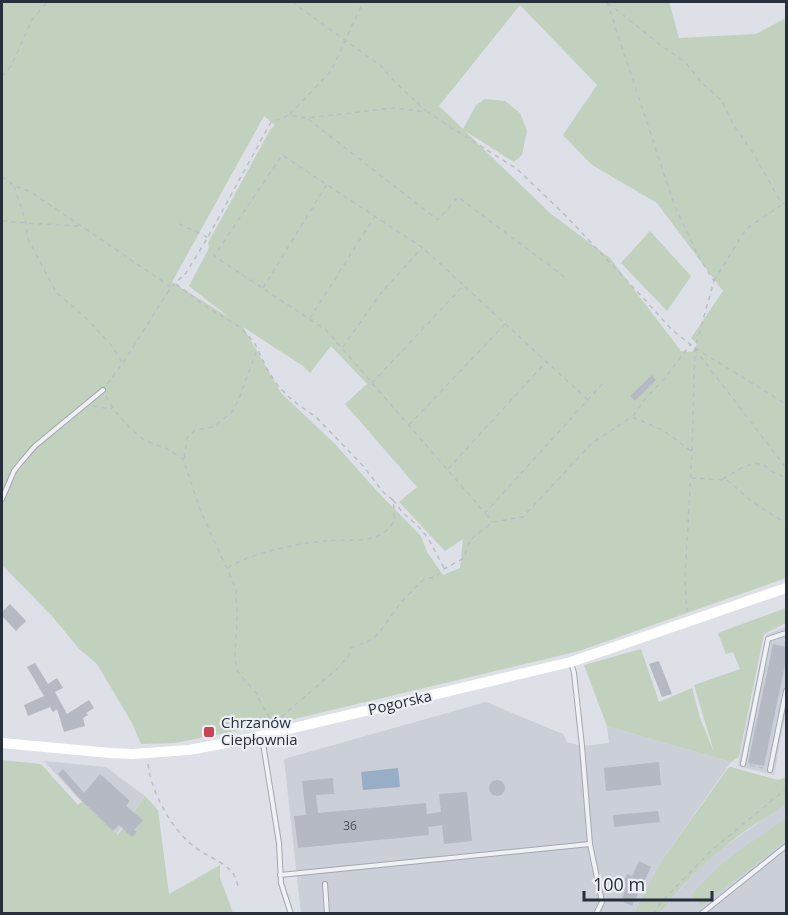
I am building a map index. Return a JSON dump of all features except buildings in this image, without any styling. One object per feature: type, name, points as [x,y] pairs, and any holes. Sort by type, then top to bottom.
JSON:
[{"type":"street","name":"Pogorska","points":[[2,743],[110,753],[189,750],[261,735],[274,727],[571,662],[786,588]]},
{"type":"lane","points":[[2,499],[14,471],[35,446],[103,390]]},
{"type":"lane","points":[[743,764],[768,639],[786,633]]},
{"type":"lane","points":[[571,662],[582,746],[590,844],[602,902],[596,914]]},
{"type":"lane","points":[[770,770],[786,691]]},
{"type":"lane","points":[[261,735],[279,843],[281,883],[291,914]]},
{"type":"lane","points":[[280,875],[590,844]]},
{"type":"lane","points":[[701,914],[786,846]]},
{"type":"lane","points":[[325,884],[327,914]]},
{"type":"path","points":[[2,76],[11,66],[32,20],[47,2]]},
{"type":"path","points":[[292,2],[381,66],[427,112],[517,169],[572,222],[672,330],[695,348],[786,404]]},
{"type":"path","points":[[183,459],[167,449],[144,440],[130,428],[112,409],[103,390],[123,363],[171,287],[186,273],[271,123],[289,115],[331,71],[363,2]]},
{"type":"path","points":[[607,2],[685,62],[701,82],[722,101],[733,124],[755,156],[780,201],[786,204]]},
{"type":"path","points":[[607,2],[674,204],[698,256],[714,282]]},
{"type":"path","points":[[289,115],[307,118],[393,108],[427,112]]},
{"type":"path","points":[[307,118],[438,220],[458,197],[566,278]]},
{"type":"path","points":[[492,522],[326,330],[214,256],[282,154],[423,248],[588,400]]},
{"type":"path","points":[[2,176],[14,186],[31,192],[171,287]]},
{"type":"path","points":[[263,288],[327,184]]},
{"type":"path","points":[[14,186],[26,224],[28,240],[56,292],[85,317],[111,345],[123,363]]},
{"type":"path","points":[[688,622],[685,578],[695,348],[714,282],[746,229],[786,204]]},
{"type":"path","points":[[310,319],[375,216]]},
{"type":"path","points":[[2,221],[80,226]]},
{"type":"path","points":[[179,224],[208,237]]},
{"type":"path","points":[[342,349],[380,294],[423,248]]},
{"type":"path","points":[[176,284],[204,305],[240,327],[254,342],[278,386],[315,417],[364,467],[382,492],[393,500],[402,513],[428,537],[444,569]]},
{"type":"path","points":[[372,383],[464,285]]},
{"type":"path","points":[[409,425],[506,324]]},
{"type":"path","points":[[257,348],[239,399],[231,413],[213,427],[195,430],[187,438],[183,459],[199,507],[236,589],[235,657],[237,671],[256,693],[274,727],[337,669],[349,655],[351,648],[371,640],[379,633],[402,601],[424,579],[436,577],[444,569],[464,558],[470,540],[492,522],[523,517],[592,443],[632,417],[691,345]]},
{"type":"path","points":[[695,348],[786,468]]},
{"type":"path","points":[[448,470],[547,362]]},
{"type":"path","points":[[485,513],[606,381]]},
{"type":"path","points":[[84,405],[112,409]]},
{"type":"path","points":[[632,417],[663,430],[692,452]]},
{"type":"path","points":[[722,479],[754,463],[764,465],[772,472],[786,478]]},
{"type":"path","points":[[690,478],[722,479],[731,483],[754,504],[786,523]]},
{"type":"path","points":[[226,569],[237,562],[299,545],[326,540],[357,540],[376,537],[391,526],[394,516],[393,500]]},
{"type":"path","points":[[147,753],[149,776],[157,797],[175,826],[191,844],[233,874],[238,886]]},
{"type":"path","points":[[743,764],[770,770]]},
{"type":"path","points":[[653,914],[662,901],[713,849],[786,789]]},
{"type":"shaded area","points":[[786,627],[786,710],[774,775],[738,766],[766,635]]},
{"type":"shaded area","points":[[486,702],[563,734],[567,742],[582,746],[609,743],[607,726],[731,762],[660,863],[634,913],[301,914],[284,759]]},
{"type":"shaded area","points":[[44,761],[106,767],[145,796],[117,834],[75,795]]},
{"type":"shaded area","points":[[786,805],[786,818],[773,828],[786,824],[786,913],[660,914],[669,901],[719,851]]},
{"type":"green space","points":[[2,2],[669,2],[679,38],[756,34],[786,18],[786,578],[579,651],[290,720],[175,743],[141,744],[132,723],[97,664],[79,649],[52,616],[2,565]],"holes":[[[520,5],[597,85],[563,135],[592,165],[657,203],[723,291],[691,338],[697,344],[692,352],[681,351],[610,258],[551,214],[465,131],[514,162],[522,155],[527,131],[520,113],[505,101],[485,99],[476,105],[463,129],[439,106]],[[264,116],[275,125],[270,130],[208,243],[209,248],[189,286],[230,318],[172,282]],[[243,327],[303,366],[310,373],[331,346],[367,384],[345,404],[417,487],[399,502],[445,551],[463,539],[460,568],[443,575],[427,552],[421,536],[335,444],[281,393]]]},
{"type":"green space","points":[[650,231],[691,276],[667,311],[621,263]]},
{"type":"green space","points":[[786,608],[786,623],[764,634],[739,757],[731,762],[607,726],[584,665],[641,649],[659,702],[692,688],[700,718],[714,752],[694,685],[740,669],[733,652],[726,654],[718,633]]},
{"type":"green space","points":[[2,760],[41,764],[78,805],[82,801],[118,835],[145,796],[158,810],[169,894],[220,865],[220,878],[233,913],[2,914]]},
{"type":"green space","points":[[728,768],[778,780],[786,777],[786,805],[750,827],[717,853],[687,881],[660,913],[634,913],[660,863]]},
{"type":"green space","points":[[786,818],[786,839],[701,906],[691,895],[717,868]]},
{"type":"water","points":[[398,768],[400,787],[363,790],[361,772]]},
{"type":"place","name":"Chrzanów Ciepłownia","points":[[209,732]]}]
